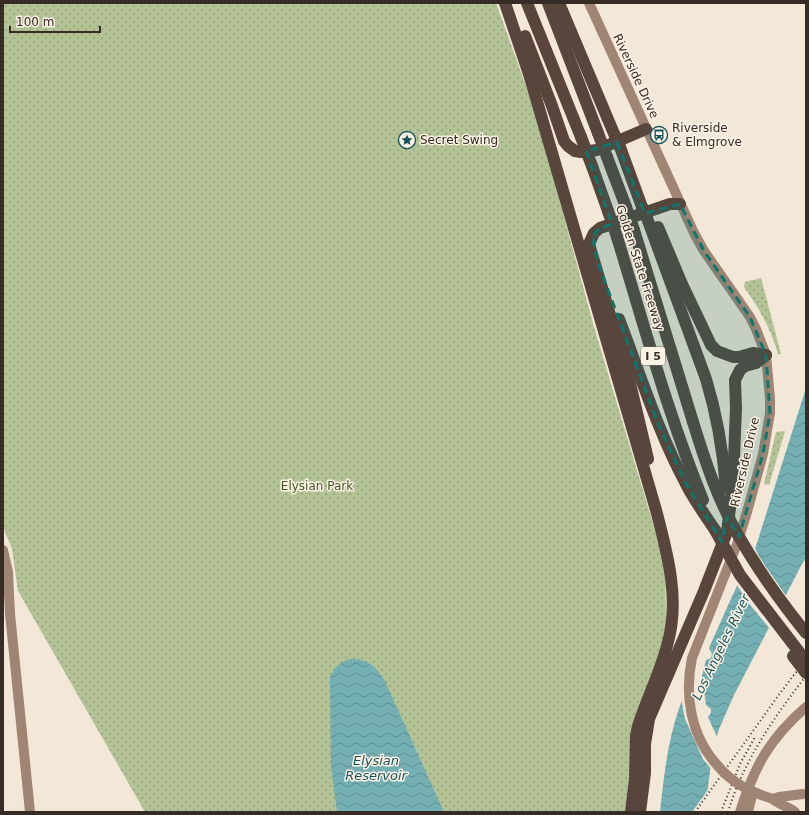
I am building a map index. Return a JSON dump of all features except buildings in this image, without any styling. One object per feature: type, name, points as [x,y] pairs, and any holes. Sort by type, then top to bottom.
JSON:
[{"type":"highway","points":[[505,3],[529,74],[656,510],[670,570],[673,611],[668,646],[638,726],[636,736],[635,779],[631,812]]},
{"type":"highway","points":[[512,3],[564,141],[568,146],[575,151],[581,152],[597,150],[646,129]]},
{"type":"highway","name":"Golden State Freeway","points":[[527,3],[581,137],[617,237],[689,479],[740,575],[806,661]]},
{"type":"highway","name":"Golden State Freeway","points":[[548,3],[608,157],[634,230],[705,460],[737,534],[759,570],[806,633]]},
{"type":"highway","points":[[559,3],[630,174],[711,345],[717,351],[732,357],[739,357],[753,353],[766,355]]},
{"type":"highway","points":[[656,510],[653,480],[635,399],[589,244],[594,233],[600,228],[670,204],[680,204]]},
{"type":"highway","points":[[648,211],[706,379],[719,426],[724,462],[726,493],[725,526],[718,557]]},
{"type":"highway","points":[[591,239],[598,263],[658,424],[689,479]]},
{"type":"highway","points":[[640,812],[645,774],[645,744],[649,719],[718,557],[727,532],[731,500],[736,408],[735,380],[740,370],[745,366],[756,363],[766,355]]},
{"type":"highway","points":[[740,575],[759,612],[806,673]]},
{"type":"main road","name":"Riverside Drive","points":[[589,3],[694,233],[704,251],[750,317],[766,355],[770,413],[762,454],[738,544],[692,658],[688,681],[689,700],[698,734],[711,757],[724,774],[755,794],[773,799],[778,804],[788,807],[796,812]]},
{"type":"main road","points":[[3,550],[5,570],[9,587],[10,614],[30,812]]},
{"type":"main road","points":[[740,812],[749,785],[761,758],[785,727],[806,707]]},
{"type":"main road","points":[[748,812],[754,789],[767,761],[782,740],[806,714]]},
{"type":"main road","name":"Riverside Drive","points":[[773,799],[779,796],[792,796],[804,793]]},
{"type":"main road","points":[[796,812],[798,803],[804,793]]},
{"type":"highlighted area","points":[[617,142],[645,213],[680,204],[704,251],[750,317],[766,355],[770,413],[763,454],[739,537],[727,517],[722,542],[686,484],[658,424],[598,263],[592,236],[600,228],[612,224],[586,151]]},
{"type":"green space","name":"Elysian Park","points":[[3,3],[496,3],[536,114],[594,327],[665,564],[666,623],[662,644],[634,724],[627,812],[145,812],[18,591],[12,549],[3,527]]},
{"type":"green space","points":[[761,278],[781,354],[778,354],[764,319],[744,287],[745,282]]},
{"type":"green space","points":[[785,431],[769,485],[764,484],[776,432]]},
{"type":"water","name":"Los Angeles River","points":[[806,388],[806,558],[734,695],[719,729],[712,754],[705,812],[660,812],[670,743],[681,703],[756,546]]},
{"type":"water","name":"Elysian Reservoir","points":[[350,659],[366,661],[377,670],[384,679],[444,812],[337,812],[331,766],[330,677],[333,670],[338,665]]},
{"type":"pier","points":[[754,546],[760,558],[787,597],[770,629],[747,601],[737,585],[709,648],[712,654],[711,658],[706,660],[702,676],[706,705],[711,709],[711,713],[708,717],[718,739],[713,755],[712,770],[703,759],[685,719],[681,698]]},
{"type":"pier","points":[[710,787],[708,808],[704,812],[692,812]]},
{"type":"railway","points":[[695,812],[806,659]]},
{"type":"railway","points":[[728,812],[734,793],[751,758],[771,724],[806,676]]},
{"type":"railway","points":[[721,812],[740,764],[755,737]]},
{"type":"place","name":"Riverside & Elmgrove","points":[[659,135]]},
{"type":"place","name":"Secret Swing","points":[[407,140]]}]
